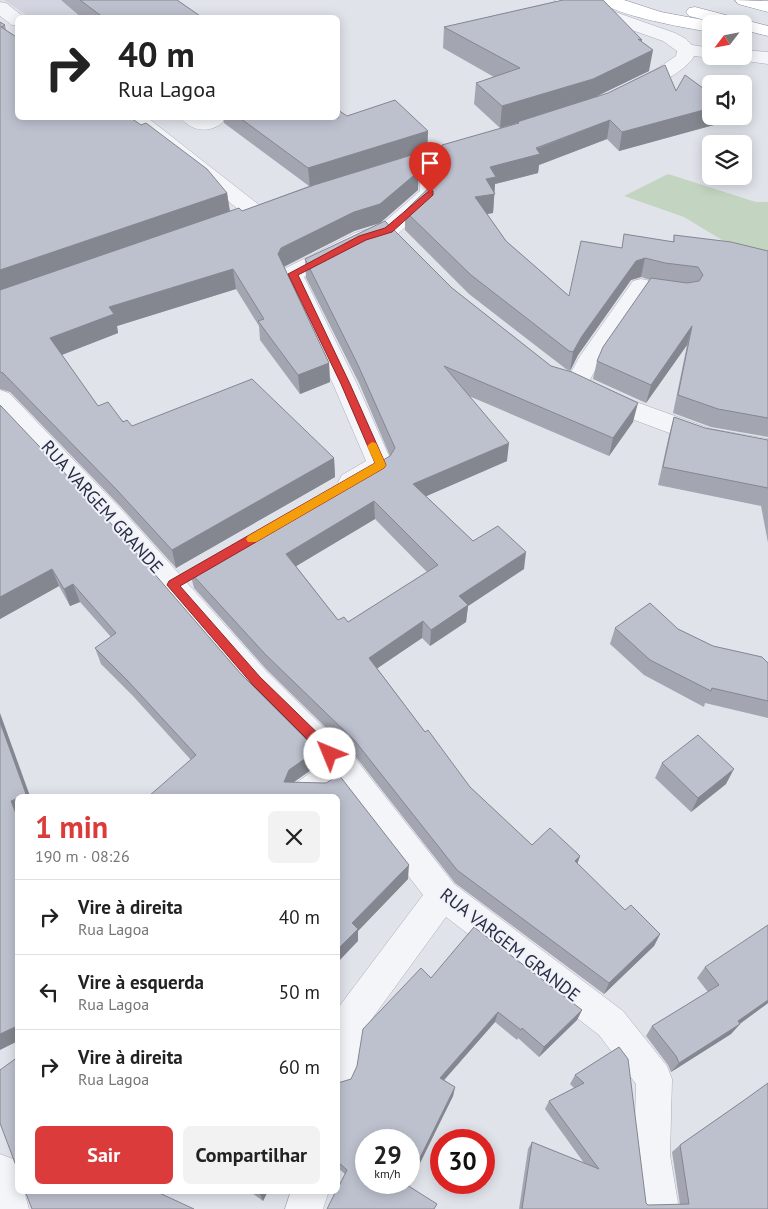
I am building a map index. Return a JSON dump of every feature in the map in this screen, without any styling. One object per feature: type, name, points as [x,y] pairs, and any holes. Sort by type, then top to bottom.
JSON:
[{"type":"highway","points":[[608,0],[624,7],[672,20],[702,25]]},
{"type":"highway","points":[[653,0],[707,15]]},
{"type":"highway","points":[[744,0],[768,7]]},
{"type":"highway","points":[[752,27],[768,32]]},
{"type":"highway","points":[[752,31],[768,32]]},
{"type":"street","points":[[564,0],[669,37],[680,43],[686,50],[686,58],[662,74],[622,93]]},
{"type":"street","points":[[0,7],[15,19]]},
{"type":"street","points":[[686,50],[702,52]]},
{"type":"street","points":[[752,57],[768,58]]},
{"type":"street","points":[[140,120],[256,213]]},
{"type":"street","points":[[194,120],[200,125],[211,120]]},
{"type":"street","points":[[365,180],[494,139]]},
{"type":"street","points":[[328,495],[380,465],[346,384],[292,274],[363,238],[395,237],[430,193],[429,160]]},
{"type":"street","points":[[685,293],[660,291],[641,286],[588,362],[567,380],[630,409],[708,438],[768,448]]},
{"type":"street","name":"RUA VARGEM GRANDE","points":[[0,399],[181,580],[256,680],[343,767],[443,895],[611,1023],[654,1079],[652,1155],[660,1209]]},
{"type":"street","points":[[306,794],[343,767]]},
{"type":"street","points":[[340,1063],[347,1024],[443,895]]},
{"type":"street","points":[[0,1172],[10,1209]]},
{"type":"street","points":[[304,1209],[309,1194]]},
{"type":"shaded area","points":[[4,0],[179,0],[141,15],[26,15]]},
{"type":"green space","points":[[668,174],[756,202],[768,202],[768,264],[740,251],[684,217],[624,196]]},
{"type":"building","points":[[80,0],[177,0],[199,15],[100,15]]},
{"type":"building","points":[[563,0],[603,0],[642,40],[638,39],[653,50],[593,79],[502,106],[476,83],[520,68],[444,27]]},
{"type":"building","points":[[0,22],[5,25],[1,27],[15,36],[15,120],[134,120],[141,125],[146,123],[207,169],[227,193],[0,270]]},
{"type":"building","points":[[665,65],[676,91],[685,75],[702,87],[702,110],[622,132],[610,120],[536,148],[540,154],[490,167],[496,177],[486,179],[495,194],[475,197],[506,241],[569,296],[581,241],[622,248],[624,234],[674,242],[674,235],[731,242],[768,251],[768,418],[718,409],[678,395],[692,326],[651,385],[597,361],[603,347],[651,278],[687,283],[699,281],[703,275],[698,267],[665,263],[645,258],[636,261],[582,336],[573,352],[569,351],[471,275],[405,211],[442,175],[442,145],[519,123],[517,122],[608,93]]},
{"type":"building","points":[[395,100],[428,131],[308,168],[243,120],[340,120],[340,111],[347,116]]},
{"type":"building","points":[[418,153],[419,171],[380,204],[354,212],[281,248],[278,254],[329,363],[298,375],[258,321],[264,319],[233,269],[109,307],[114,314],[50,338],[98,406],[108,402],[123,422],[127,420],[132,426],[252,379],[334,458],[172,550],[116,489],[0,372],[0,290],[239,208],[242,211],[314,185]]},
{"type":"building","points":[[385,221],[452,288],[551,366],[572,372],[638,403],[613,438],[444,366],[509,443],[413,484],[473,541],[498,526],[526,552],[459,596],[468,605],[431,630],[423,621],[369,658],[425,732],[428,730],[470,787],[532,845],[550,828],[580,856],[575,861],[625,910],[631,905],[660,934],[609,983],[457,870],[355,741],[265,654],[190,572],[390,456],[395,448],[358,365],[305,259]],"holes":[[[374,501],[438,565],[348,622],[344,617],[338,620],[286,554]]]},
{"type":"building","points":[[0,405],[95,505],[241,674],[317,750],[289,770],[284,782],[326,783],[339,775],[409,865],[352,923],[358,929],[340,947],[340,794],[151,794],[196,755],[95,648],[116,633],[73,584],[64,589],[52,569],[0,597]]},
{"type":"building","points":[[674,417],[705,428],[768,440],[768,488],[663,467]]},
{"type":"building","points":[[650,603],[678,629],[713,646],[762,657],[768,663],[768,701],[712,688],[711,691],[650,660],[615,628]]},
{"type":"building","points":[[0,722],[26,794],[15,794],[15,799],[11,801],[15,811],[15,1027],[0,1034]]},
{"type":"building","points":[[698,735],[734,769],[698,798],[662,763]]},
{"type":"building","points":[[768,925],[768,1000],[738,1021],[740,1024],[679,1063],[676,1056],[652,1026],[719,985],[705,967]]},
{"type":"building","points":[[474,927],[582,1010],[544,1047],[522,1028],[521,1030],[498,1012],[440,1078],[455,1087],[434,1129],[430,1129],[430,1138],[420,1158],[420,1129],[355,1129],[355,1194],[420,1193],[437,1204],[434,1209],[327,1209],[334,1194],[340,1194],[340,1184],[347,1170],[340,1164],[340,1082],[351,1079],[357,1066],[363,1029],[421,968],[431,978]]},
{"type":"building","points":[[619,1047],[628,1059],[646,1203],[648,1205],[689,1204],[680,1145],[768,1083],[768,1209],[522,1209],[532,1142],[599,1169],[549,1101],[584,1083],[575,1075]]},
{"type":"building","points":[[15,1059],[15,1163],[0,1123],[0,1070]]},
{"type":"building","points":[[26,1194],[162,1194],[194,1209],[32,1209]]},
{"type":"slow traffic","points":[[252,539],[380,465],[372,446]]},
{"type":"route","points":[[330,754],[256,680],[172,585],[380,465],[346,384],[292,274],[363,238],[388,230],[430,193]]}]
